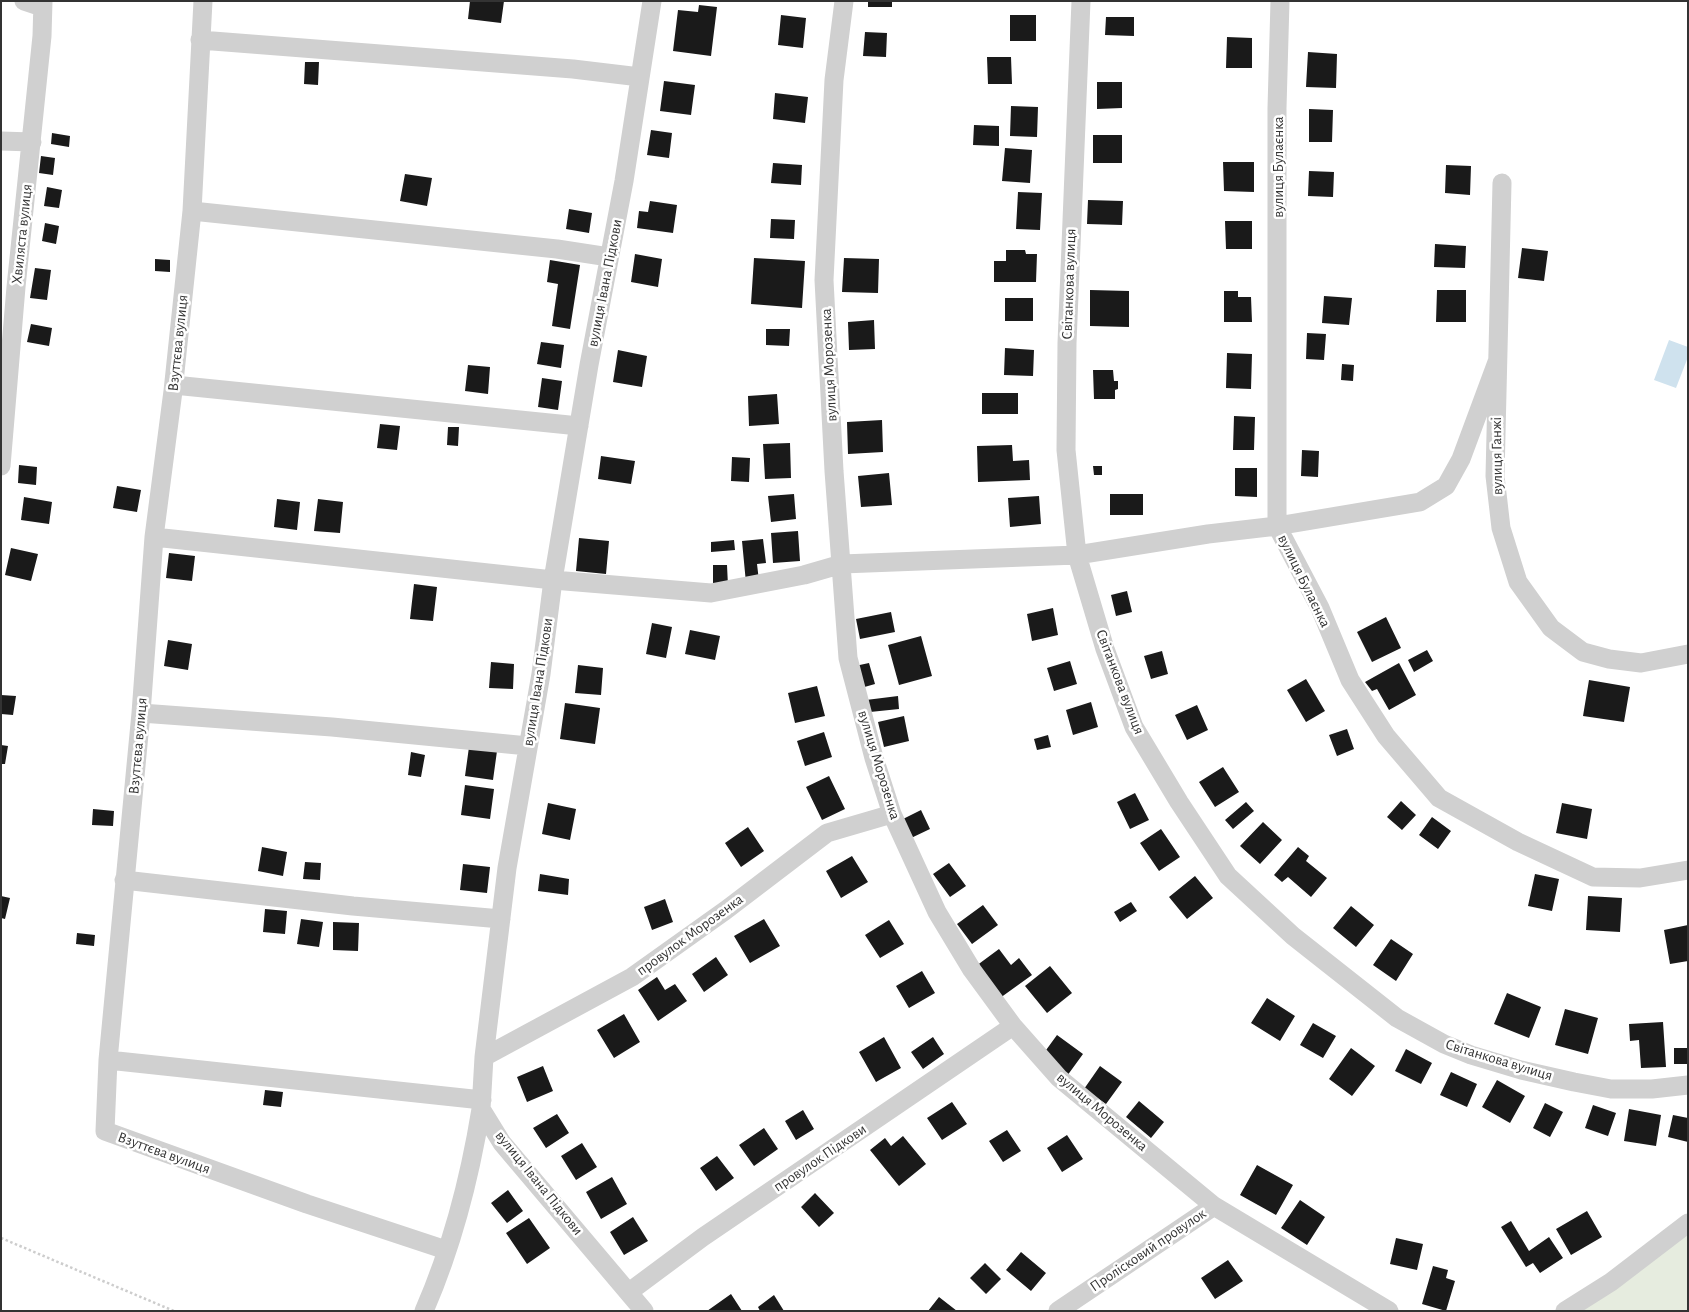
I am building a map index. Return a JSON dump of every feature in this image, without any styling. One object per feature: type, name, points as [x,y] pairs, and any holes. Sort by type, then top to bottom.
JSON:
[{"type":"street","points":[[24,1],[43,4]]},
{"type":"street","name":"Взуттєва вулиця","points":[[203,1],[192,211],[174,385],[154,537],[141,713],[108,1060],[104,1131],[307,1204],[446,1250]]},
{"type":"street","name":"вулиця Івана Підкови","points":[[644,1311],[502,1143],[482,1104],[484,1057],[507,868],[541,674],[553,580],[652,1]]},
{"type":"street","name":"вулиця Морозенка","points":[[844,1],[834,80],[824,280],[834,471],[848,658],[874,758],[892,814],[937,912],[972,970],[1013,1026],[1059,1078],[1214,1206],[1388,1311]]},
{"type":"street","name":"Світанкова вулиця","points":[[1081,1],[1066,392],[1066,450],[1077,555],[1105,649],[1134,727],[1179,802],[1228,876],[1293,936],[1397,1018],[1444,1044],[1471,1055],[1521,1070],[1611,1089],[1652,1089],[1688,1085]]},
{"type":"street","name":"вулиця Булаєнка","points":[[1280,1],[1277,108],[1277,526],[1320,608],[1350,680],[1386,736],[1440,798],[1518,842],[1593,877],[1640,878],[1688,870]]},
{"type":"street","name":"Хвиляста вулиця","points":[[1,466],[16,287],[42,36],[43,4]]},
{"type":"street","points":[[200,40],[563,68],[640,76]]},
{"type":"street","points":[[1,141],[32,142]]},
{"type":"street","name":"вулиця Ганжі","points":[[1502,183],[1494,476],[1501,528],[1518,582],[1551,628],[1583,652],[1609,659],[1641,663],[1688,654]]},
{"type":"street","points":[[192,211],[556,249],[609,257]]},
{"type":"street","points":[[154,537],[553,580],[711,593],[804,574],[842,564],[1077,555],[1208,534],[1277,526],[1420,502],[1446,486],[1461,459],[1497,362]]},
{"type":"street","points":[[174,385],[579,426]]},
{"type":"street","points":[[141,713],[332,727],[528,746]]},
{"type":"street","name":"провулок Морозенка","points":[[484,1057],[632,977],[726,910],[827,833],[892,814]]},
{"type":"street","points":[[124,880],[353,906],[501,919]]},
{"type":"street","name":"провулок Підкови","points":[[629,1292],[702,1237],[1013,1026]]},
{"type":"street","points":[[108,1060],[482,1104],[472,1162],[446,1250],[424,1311]]},
{"type":"street","name":"Пролісковий провулок","points":[[1058,1311],[1214,1206]]},
{"type":"street","points":[[1565,1311],[1611,1282],[1688,1223]]},
{"type":"path","points":[[1,1238],[174,1311]]},
{"type":"shaded area","points":[[1688,1223],[1688,1311],[1565,1311]]},
{"type":"water","points":[[1669,340],[1688,347],[1688,357],[1676,388],[1654,380]]},
{"type":"building","points":[[470,1],[504,1],[501,23],[468,19]]},
{"type":"building","points":[[868,1],[892,1],[892,7],[868,7]]},
{"type":"building","points":[[699,5],[717,7],[711,56],[673,51],[678,10],[698,12]]},
{"type":"building","points":[[781,15],[806,18],[803,48],[778,45]]},
{"type":"building","points":[[1010,15],[1036,15],[1036,41],[1010,41]]},
{"type":"building","points":[[1106,17],[1134,17],[1134,36],[1105,35]]},
{"type":"building","points":[[865,32],[887,33],[886,57],[863,56]]},
{"type":"building","points":[[1227,37],[1252,38],[1252,68],[1226,68]]},
{"type":"building","points":[[1308,52],[1337,54],[1336,88],[1306,87]]},
{"type":"building","points":[[987,57],[1011,57],[1012,84],[988,84]]},
{"type":"building","points":[[305,62],[319,62],[318,85],[304,84]]},
{"type":"building","points":[[664,81],[695,85],[691,115],[660,111]]},
{"type":"building","points":[[1097,82],[1122,82],[1122,108],[1097,109]]},
{"type":"building","points":[[775,93],[808,97],[805,123],[773,119]]},
{"type":"building","points":[[1011,106],[1038,107],[1037,137],[1010,136]]},
{"type":"building","points":[[1309,109],[1333,110],[1332,142],[1309,142]]},
{"type":"building","points":[[974,125],[999,126],[999,146],[973,145]]},
{"type":"building","points":[[651,130],[672,133],[669,158],[647,155]]},
{"type":"building","points":[[52,133],[70,136],[69,147],[51,144]]},
{"type":"building","points":[[1093,135],[1122,135],[1122,163],[1093,163]]},
{"type":"building","points":[[1005,148],[1032,150],[1030,183],[1002,181]]},
{"type":"building","points":[[41,156],[55,158],[53,175],[39,173]]},
{"type":"building","points":[[1223,162],[1254,162],[1254,192],[1224,191]]},
{"type":"building","points":[[773,163],[802,165],[801,185],[771,183]]},
{"type":"building","points":[[1446,165],[1471,166],[1470,195],[1445,193]]},
{"type":"building","points":[[1309,171],[1334,172],[1333,197],[1308,196]]},
{"type":"building","points":[[405,174],[432,178],[427,206],[400,201]]},
{"type":"building","points":[[47,187],[62,190],[59,208],[44,206]]},
{"type":"building","points":[[1018,192],[1042,193],[1040,230],[1016,229]]},
{"type":"building","points":[[1088,200],[1123,201],[1122,225],[1087,224]]},
{"type":"building","points":[[650,201],[677,205],[673,233],[637,228],[639,211],[648,212]]},
{"type":"building","points":[[569,209],[592,213],[589,233],[566,229]]},
{"type":"building","points":[[771,219],[795,220],[794,239],[770,238]]},
{"type":"building","points":[[1225,221],[1252,221],[1252,249],[1226,249]]},
{"type":"building","points":[[45,223],[59,226],[56,244],[42,241]]},
{"type":"building","points":[[1435,244],[1466,246],[1465,268],[1434,267]]},
{"type":"building","points":[[1522,248],[1548,251],[1544,281],[1518,278]]},
{"type":"building","points":[[1006,250],[1025,250],[1026,254],[1037,254],[1036,282],[994,282],[994,261],[1006,261]]},
{"type":"building","points":[[635,254],[662,259],[658,287],[631,282]]},
{"type":"building","points":[[754,258],[805,261],[802,308],[751,304]]},
{"type":"building","points":[[844,258],[879,259],[878,293],[842,292]]},
{"type":"building","points":[[155,259],[170,260],[170,272],[155,271]]},
{"type":"building","points":[[550,260],[580,265],[570,329],[552,326],[558,284],[547,282]]},
{"type":"building","points":[[35,268],[51,270],[47,300],[30,298]]},
{"type":"building","points":[[1090,290],[1129,291],[1129,327],[1090,326]]},
{"type":"building","points":[[1437,290],[1466,290],[1466,322],[1436,322]]},
{"type":"building","points":[[1224,291],[1238,291],[1238,297],[1251,297],[1252,322],[1224,322]]},
{"type":"building","points":[[1324,296],[1352,298],[1349,325],[1322,323]]},
{"type":"building","points":[[1005,298],[1033,298],[1033,321],[1005,321]]},
{"type":"building","points":[[874,320],[875,349],[849,350],[848,322]]},
{"type":"building","points":[[31,324],[52,328],[49,346],[27,342]]},
{"type":"building","points":[[766,329],[790,329],[789,346],[766,345]]},
{"type":"building","points":[[1307,333],[1326,334],[1324,360],[1306,359]]},
{"type":"building","points":[[541,342],[564,345],[561,368],[537,364]]},
{"type":"building","points":[[1005,348],[1034,350],[1033,376],[1004,375]]},
{"type":"building","points":[[618,350],[647,356],[642,387],[613,382]]},
{"type":"building","points":[[1227,353],[1252,354],[1251,389],[1226,388]]},
{"type":"building","points":[[1342,364],[1354,365],[1353,381],[1341,380]]},
{"type":"building","points":[[468,365],[490,367],[488,394],[465,391]]},
{"type":"building","points":[[1093,370],[1113,370],[1114,381],[1118,381],[1115,399],[1094,399]]},
{"type":"building","points":[[542,378],[562,381],[558,410],[538,407]]},
{"type":"building","points":[[982,393],[1018,393],[1018,414],[982,414]]},
{"type":"building","points":[[777,394],[779,424],[749,426],[748,396]]},
{"type":"building","points":[[1234,416],[1255,417],[1254,450],[1233,450]]},
{"type":"building","points":[[882,420],[883,452],[848,454],[847,422]]},
{"type":"building","points":[[380,424],[400,426],[397,450],[377,448]]},
{"type":"building","points":[[448,427],[459,427],[458,446],[447,445]]},
{"type":"building","points":[[790,443],[791,478],[765,479],[763,444]]},
{"type":"building","points":[[1012,445],[1013,461],[1029,460],[1030,480],[978,482],[977,446]]},
{"type":"building","points":[[1302,450],[1319,451],[1318,477],[1301,476]]},
{"type":"building","points":[[601,456],[635,461],[631,484],[598,479]]},
{"type":"building","points":[[732,457],[750,458],[749,482],[731,481]]},
{"type":"building","points":[[19,465],[37,467],[36,485],[18,483]]},
{"type":"building","points":[[1093,466],[1102,466],[1102,475],[1094,475]]},
{"type":"building","points":[[1235,468],[1257,468],[1257,497],[1235,496]]},
{"type":"building","points":[[889,473],[892,505],[861,507],[858,476]]},
{"type":"building","points":[[117,486],[141,490],[137,512],[113,508]]},
{"type":"building","points":[[794,494],[796,519],[771,522],[768,496]]},
{"type":"building","points":[[1110,494],[1143,494],[1143,515],[1110,515]]},
{"type":"building","points":[[1039,496],[1041,524],[1010,527],[1008,498]]},
{"type":"building","points":[[24,497],[52,502],[49,524],[21,520]]},
{"type":"building","points":[[277,499],[300,502],[297,530],[274,527]]},
{"type":"building","points":[[318,499],[343,502],[340,533],[314,531]]},
{"type":"building","points":[[798,531],[800,561],[773,563],[771,533]]},
{"type":"building","points":[[579,538],[609,541],[606,574],[576,571]]},
{"type":"building","points":[[763,539],[766,563],[757,564],[759,581],[746,583],[742,541]]},
{"type":"building","points":[[734,540],[735,550],[711,552],[711,542]]},
{"type":"building","points":[[11,548],[38,554],[31,581],[5,575]]},
{"type":"building","points":[[169,553],[195,556],[192,581],[166,578]]},
{"type":"building","points":[[713,565],[727,565],[728,586],[713,586]]},
{"type":"building","points":[[414,584],[437,587],[433,621],[410,619]]},
{"type":"building","points":[[1127,591],[1132,612],[1116,616],[1111,595]]},
{"type":"building","points":[[1053,608],[1058,635],[1032,641],[1027,614]]},
{"type":"building","points":[[891,612],[895,632],[860,639],[856,619]]},
{"type":"building","points":[[1386,617],[1401,648],[1372,662],[1357,632]]},
{"type":"building","points":[[652,623],[672,627],[666,658],[646,654]]},
{"type":"building","points":[[690,630],[720,636],[715,660],[685,654]]},
{"type":"building","points":[[921,636],[932,676],[899,685],[888,645]]},
{"type":"building","points":[[168,640],[192,644],[188,670],[164,666]]},
{"type":"building","points":[[1427,650],[1433,661],[1414,672],[1408,660]]},
{"type":"building","points":[[1162,651],[1168,674],[1151,679],[1144,656]]},
{"type":"building","points":[[1070,661],[1077,684],[1054,691],[1047,668]]},
{"type":"building","points":[[491,662],[514,664],[513,689],[489,688]]},
{"type":"building","points":[[869,663],[875,684],[861,688],[855,666]]},
{"type":"building","points":[[1399,663],[1416,695],[1389,710],[1377,689],[1372,691],[1365,682]]},
{"type":"building","points":[[578,665],[603,668],[601,695],[575,693]]},
{"type":"building","points":[[1306,679],[1325,711],[1306,722],[1287,690]]},
{"type":"building","points":[[1589,680],[1630,687],[1624,722],[1583,716]]},
{"type":"building","points":[[817,686],[825,716],[795,723],[788,693]]},
{"type":"building","points":[[1,695],[16,696],[13,715],[1,714]]},
{"type":"building","points":[[898,696],[899,709],[870,712],[866,700]]},
{"type":"building","points":[[1091,702],[1098,727],[1073,735],[1066,710]]},
{"type":"building","points":[[565,703],[600,708],[595,744],[560,739]]},
{"type":"building","points":[[1197,705],[1208,730],[1187,740],[1175,715]]},
{"type":"building","points":[[904,716],[909,741],[884,747],[878,722]]},
{"type":"building","points":[[1347,729],[1354,749],[1337,756],[1329,735]]},
{"type":"building","points":[[824,732],[832,757],[805,766],[797,741]]},
{"type":"building","points":[[1048,735],[1051,747],[1037,750],[1034,739]]},
{"type":"building","points":[[1,745],[8,746],[5,764],[1,764]]},
{"type":"building","points":[[469,747],[497,751],[493,780],[465,776]]},
{"type":"building","points":[[411,752],[425,755],[421,777],[408,775]]},
{"type":"building","points":[[1223,767],[1239,792],[1215,807],[1199,782]]},
{"type":"building","points":[[829,776],[845,809],[822,820],[806,787]]},
{"type":"building","points":[[465,785],[494,789],[490,819],[461,815]]},
{"type":"building","points":[[1135,793],[1149,820],[1130,829],[1117,802]]},
{"type":"building","points":[[1401,801],[1416,815],[1402,830],[1387,817]]},
{"type":"building","points":[[1246,802],[1254,811],[1233,829],[1225,820]]},
{"type":"building","points":[[548,803],[576,809],[570,840],[542,834]]},
{"type":"building","points":[[1562,803],[1592,809],[1587,839],[1556,833]]},
{"type":"building","points":[[93,809],[114,811],[113,826],[92,825]]},
{"type":"building","points":[[921,810],[930,829],[909,839],[899,821]]},
{"type":"building","points":[[1432,817],[1451,831],[1438,849],[1419,835]]},
{"type":"building","points":[[1263,822],[1282,840],[1260,864],[1240,846]]},
{"type":"building","points":[[748,827],[764,851],[741,867],[725,843]]},
{"type":"building","points":[[1161,829],[1180,857],[1159,871],[1140,843]]},
{"type":"building","points":[[262,847],[287,852],[283,876],[258,871]]},
{"type":"building","points":[[1298,847],[1309,856],[1306,861],[1327,878],[1311,897],[1288,877],[1282,882],[1274,875]]},
{"type":"building","points":[[852,856],[868,882],[841,898],[826,871]]},
{"type":"building","points":[[305,862],[321,863],[320,880],[303,879]]},
{"type":"building","points":[[949,863],[966,886],[950,897],[933,874]]},
{"type":"building","points":[[463,864],[490,867],[487,893],[460,890]]},
{"type":"building","points":[[540,874],[569,879],[568,895],[538,891]]},
{"type":"building","points":[[1535,874],[1559,879],[1552,911],[1528,906]]},
{"type":"building","points":[[1195,876],[1213,898],[1187,919],[1169,897]]},
{"type":"building","points":[[1,896],[10,898],[5,919],[1,918]]},
{"type":"building","points":[[1588,896],[1622,898],[1620,932],[1586,930]]},
{"type":"building","points":[[665,899],[673,922],[652,930],[644,907]]},
{"type":"building","points":[[1131,902],[1137,911],[1120,922],[1114,912]]},
{"type":"building","points":[[983,905],[998,925],[972,944],[957,924]]},
{"type":"building","points":[[1351,906],[1374,925],[1356,947],[1333,928]]},
{"type":"building","points":[[265,909],[287,911],[285,934],[263,932]]},
{"type":"building","points":[[301,919],[323,922],[319,947],[297,944]]},
{"type":"building","points":[[764,919],[780,946],[750,963],[734,936]]},
{"type":"building","points":[[889,920],[904,944],[880,958],[865,935]]},
{"type":"building","points":[[333,922],[359,923],[358,951],[333,950]]},
{"type":"building","points":[[1688,925],[1688,961],[1670,964],[1664,930]]},
{"type":"building","points":[[77,933],[95,935],[94,946],[76,944]]},
{"type":"building","points":[[1391,939],[1413,954],[1396,981],[1373,965]]},
{"type":"building","points":[[999,949],[1011,965],[1019,958],[1032,975],[1000,998],[976,966]]},
{"type":"building","points":[[716,957],[728,975],[704,992],[692,974]]},
{"type":"building","points":[[1050,966],[1072,993],[1047,1013],[1025,986]]},
{"type":"building","points":[[922,971],[935,993],[909,1008],[896,986]]},
{"type":"building","points":[[657,977],[665,990],[675,984],[687,1001],[658,1021],[638,990]]},
{"type":"building","points":[[1507,993],[1541,1007],[1529,1038],[1494,1024]]},
{"type":"building","points":[[1267,998],[1295,1016],[1280,1041],[1251,1023]]},
{"type":"building","points":[[1565,1009],[1598,1018],[1588,1054],[1555,1045]]},
{"type":"building","points":[[624,1014],[640,1042],[614,1058],[597,1030]]},
{"type":"building","points":[[1663,1022],[1666,1067],[1641,1068],[1639,1040],[1630,1041],[1629,1024]]},
{"type":"building","points":[[1313,1023],[1336,1036],[1323,1058],[1300,1045]]},
{"type":"building","points":[[1057,1035],[1083,1054],[1067,1076],[1041,1057]]},
{"type":"building","points":[[884,1037],[901,1068],[876,1082],[859,1052]]},
{"type":"building","points":[[933,1037],[944,1054],[923,1069],[911,1052]]},
{"type":"building","points":[[1351,1048],[1375,1066],[1352,1096],[1329,1079]]},
{"type":"building","points":[[1674,1048],[1688,1048],[1688,1064],[1674,1064]]},
{"type":"building","points":[[1406,1049],[1432,1063],[1421,1084],[1395,1071]]},
{"type":"building","points":[[543,1066],[553,1091],[527,1102],[517,1077]]},
{"type":"building","points":[[1100,1066],[1122,1082],[1106,1104],[1084,1089]]},
{"type":"building","points":[[1451,1072],[1477,1084],[1467,1107],[1440,1095]]},
{"type":"building","points":[[1497,1080],[1525,1096],[1510,1123],[1482,1107]]},
{"type":"building","points":[[265,1090],[283,1092],[281,1107],[263,1105]]},
{"type":"building","points":[[1139,1101],[1164,1122],[1151,1138],[1126,1117]]},
{"type":"building","points":[[952,1102],[967,1124],[942,1140],[927,1118]]},
{"type":"building","points":[[1545,1103],[1563,1112],[1550,1137],[1533,1128]]},
{"type":"building","points":[[1593,1105],[1616,1113],[1608,1136],[1585,1128]]},
{"type":"building","points":[[1629,1109],[1661,1115],[1656,1146],[1624,1141]]},
{"type":"building","points":[[803,1110],[814,1129],[796,1140],[785,1121]]},
{"type":"building","points":[[557,1114],[569,1133],[546,1148],[533,1128]]},
{"type":"building","points":[[1673,1115],[1688,1118],[1688,1142],[1668,1137]]},
{"type":"building","points":[[764,1128],[778,1149],[754,1166],[739,1145]]},
{"type":"building","points":[[1007,1130],[1021,1151],[1003,1162],[989,1141]]},
{"type":"building","points":[[1067,1135],[1083,1159],[1062,1172],[1047,1148]]},
{"type":"building","points":[[903,1136],[926,1164],[899,1186],[870,1150],[885,1138],[891,1146]]},
{"type":"building","points":[[582,1143],[597,1167],[576,1180],[561,1156]]},
{"type":"building","points":[[717,1156],[734,1178],[716,1191],[700,1168]]},
{"type":"building","points":[[1257,1165],[1293,1185],[1276,1215],[1240,1195]]},
{"type":"building","points":[[612,1177],[627,1204],[601,1219],[586,1192]]},
{"type":"building","points":[[508,1190],[523,1211],[507,1223],[491,1203]]},
{"type":"building","points":[[815,1193],[834,1213],[819,1227],[801,1207]]},
{"type":"building","points":[[1300,1200],[1325,1217],[1307,1245],[1281,1228]]},
{"type":"building","points":[[1587,1211],[1602,1237],[1571,1255],[1556,1229]]},
{"type":"building","points":[[633,1217],[648,1241],[624,1255],[610,1232]]},
{"type":"building","points":[[529,1218],[550,1248],[527,1264],[506,1233]]},
{"type":"building","points":[[1511,1221],[1529,1251],[1549,1237],[1563,1258],[1540,1273],[1533,1263],[1526,1267],[1501,1227]]},
{"type":"building","points":[[1396,1238],[1423,1244],[1417,1270],[1390,1264]]},
{"type":"building","points":[[1021,1252],[1046,1273],[1031,1291],[1006,1270]]},
{"type":"building","points":[[1228,1260],[1243,1281],[1215,1299],[1201,1278]]},
{"type":"building","points":[[985,1263],[1001,1279],[986,1294],[970,1278]]},
{"type":"building","points":[[1433,1266],[1448,1270],[1446,1278],[1455,1281],[1446,1311],[1422,1304]]},
{"type":"building","points":[[731,1294],[742,1311],[707,1311]]},
{"type":"building","points":[[774,1295],[784,1311],[760,1311],[758,1307]]},
{"type":"building","points":[[939,1297],[957,1311],[928,1311]]}]
